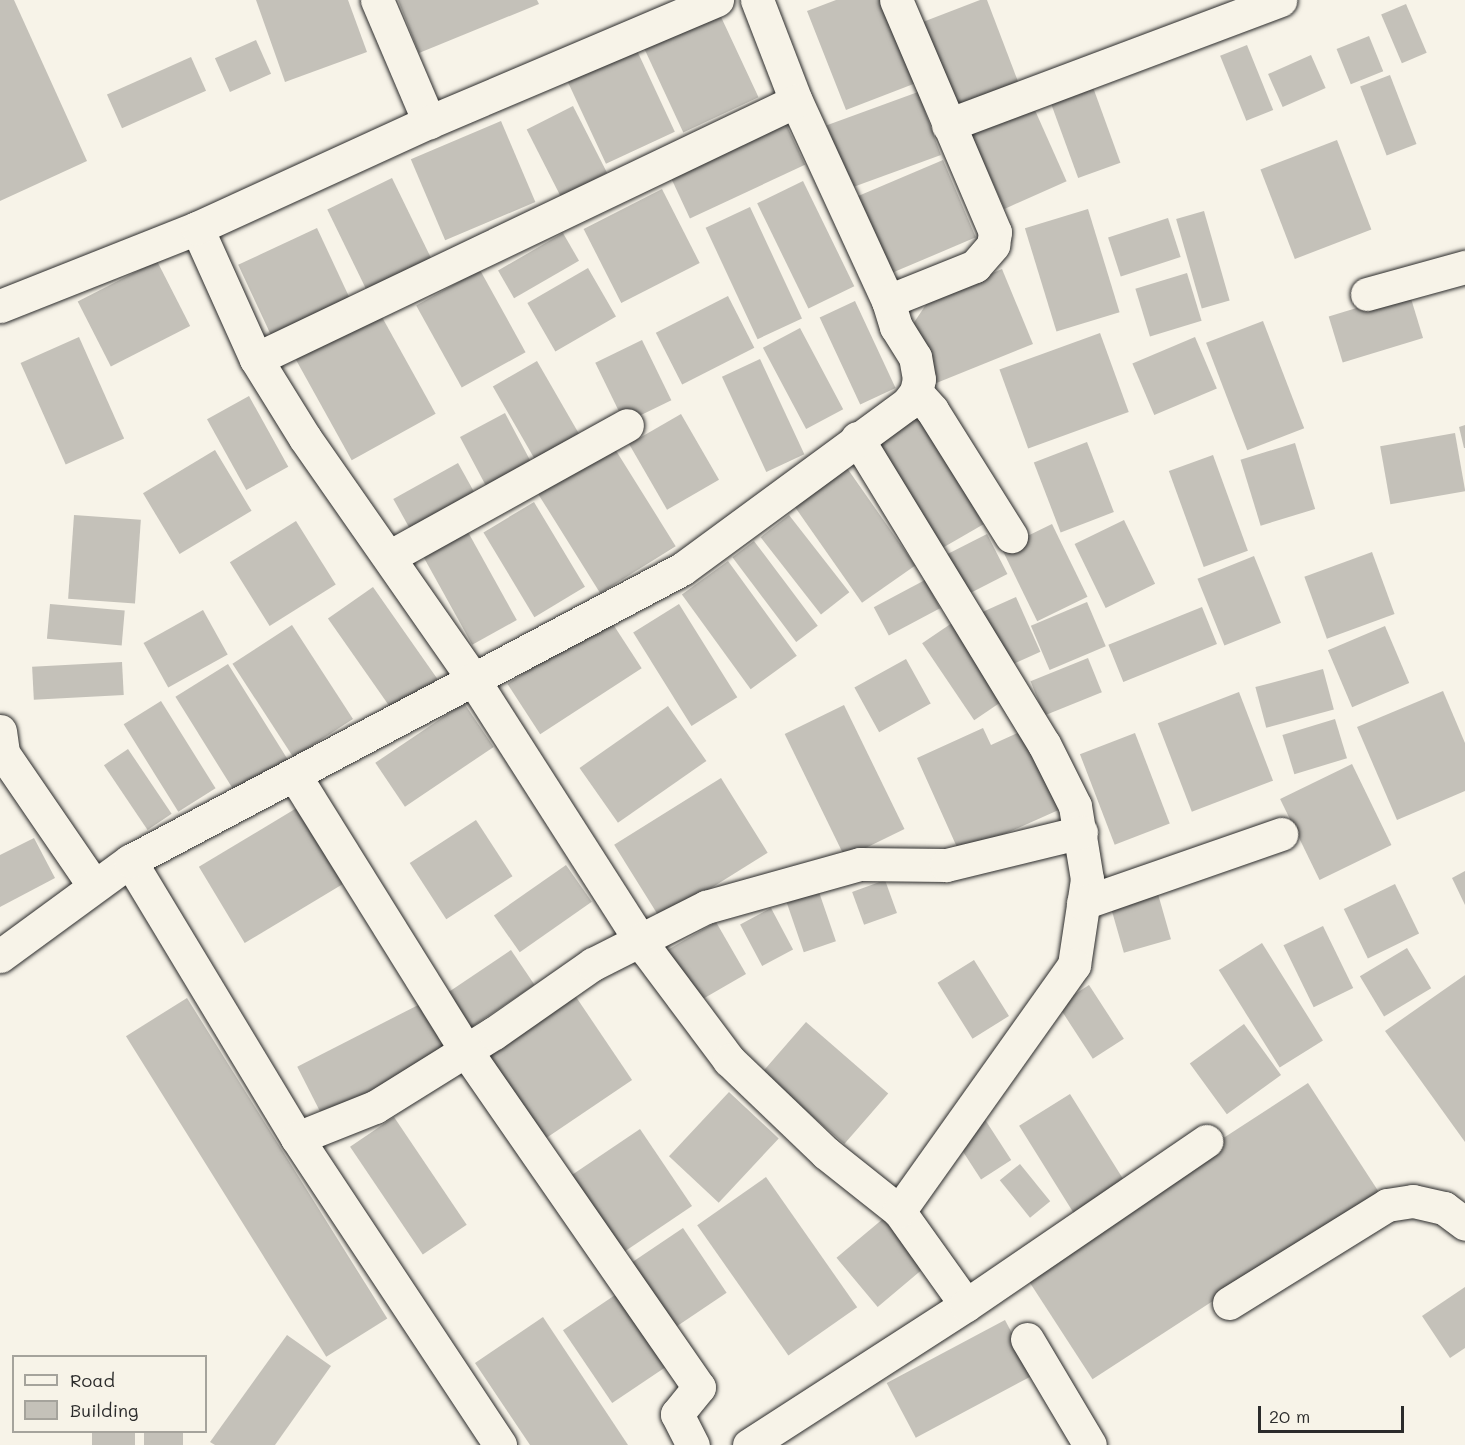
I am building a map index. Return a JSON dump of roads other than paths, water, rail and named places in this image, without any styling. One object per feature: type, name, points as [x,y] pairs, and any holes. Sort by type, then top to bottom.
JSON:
[{"type":"street","points":[[377,0],[429,122]]},
{"type":"street","points":[[0,306],[197,228],[429,122],[717,0]]},
{"type":"street","points":[[0,956],[130,861],[295,776],[682,569],[857,438],[907,404],[916,392],[919,379],[915,357],[896,327],[888,301],[796,102],[757,0]]},
{"type":"street","points":[[888,301],[975,266],[993,245],[992,219],[948,125],[896,0]]},
{"type":"street","points":[[948,125],[1280,0]]},
{"type":"street","points":[[256,359],[796,102]]},
{"type":"street","points":[[197,228],[256,359],[305,438],[473,679],[640,938],[729,1060],[826,1153],[899,1211],[966,1305]]},
{"type":"street","points":[[1367,294],[1465,267]]},
{"type":"street","points":[[916,392],[932,410],[1011,536]]},
{"type":"street","points":[[389,557],[627,425]]},
{"type":"street","points":[[857,438],[1044,744],[1075,806],[1087,879],[1074,965],[899,1211]]},
{"type":"street","points":[[0,731],[3,753],[94,886]]},
{"type":"street","points":[[295,776],[466,1051],[699,1387],[677,1414],[693,1445]]},
{"type":"street","points":[[297,1138],[375,1107],[466,1051],[594,964],[640,938],[706,907],[860,864],[946,865],[1081,832]]},
{"type":"street","points":[[1083,903],[1281,834]]},
{"type":"street","points":[[130,861],[297,1138],[500,1445]]},
{"type":"street","points":[[749,1445],[966,1305],[1206,1141]]},
{"type":"street","points":[[1229,1304],[1387,1205],[1413,1201],[1444,1208],[1465,1224]]},
{"type":"street","points":[[1027,1339],[1090,1445]]}]
